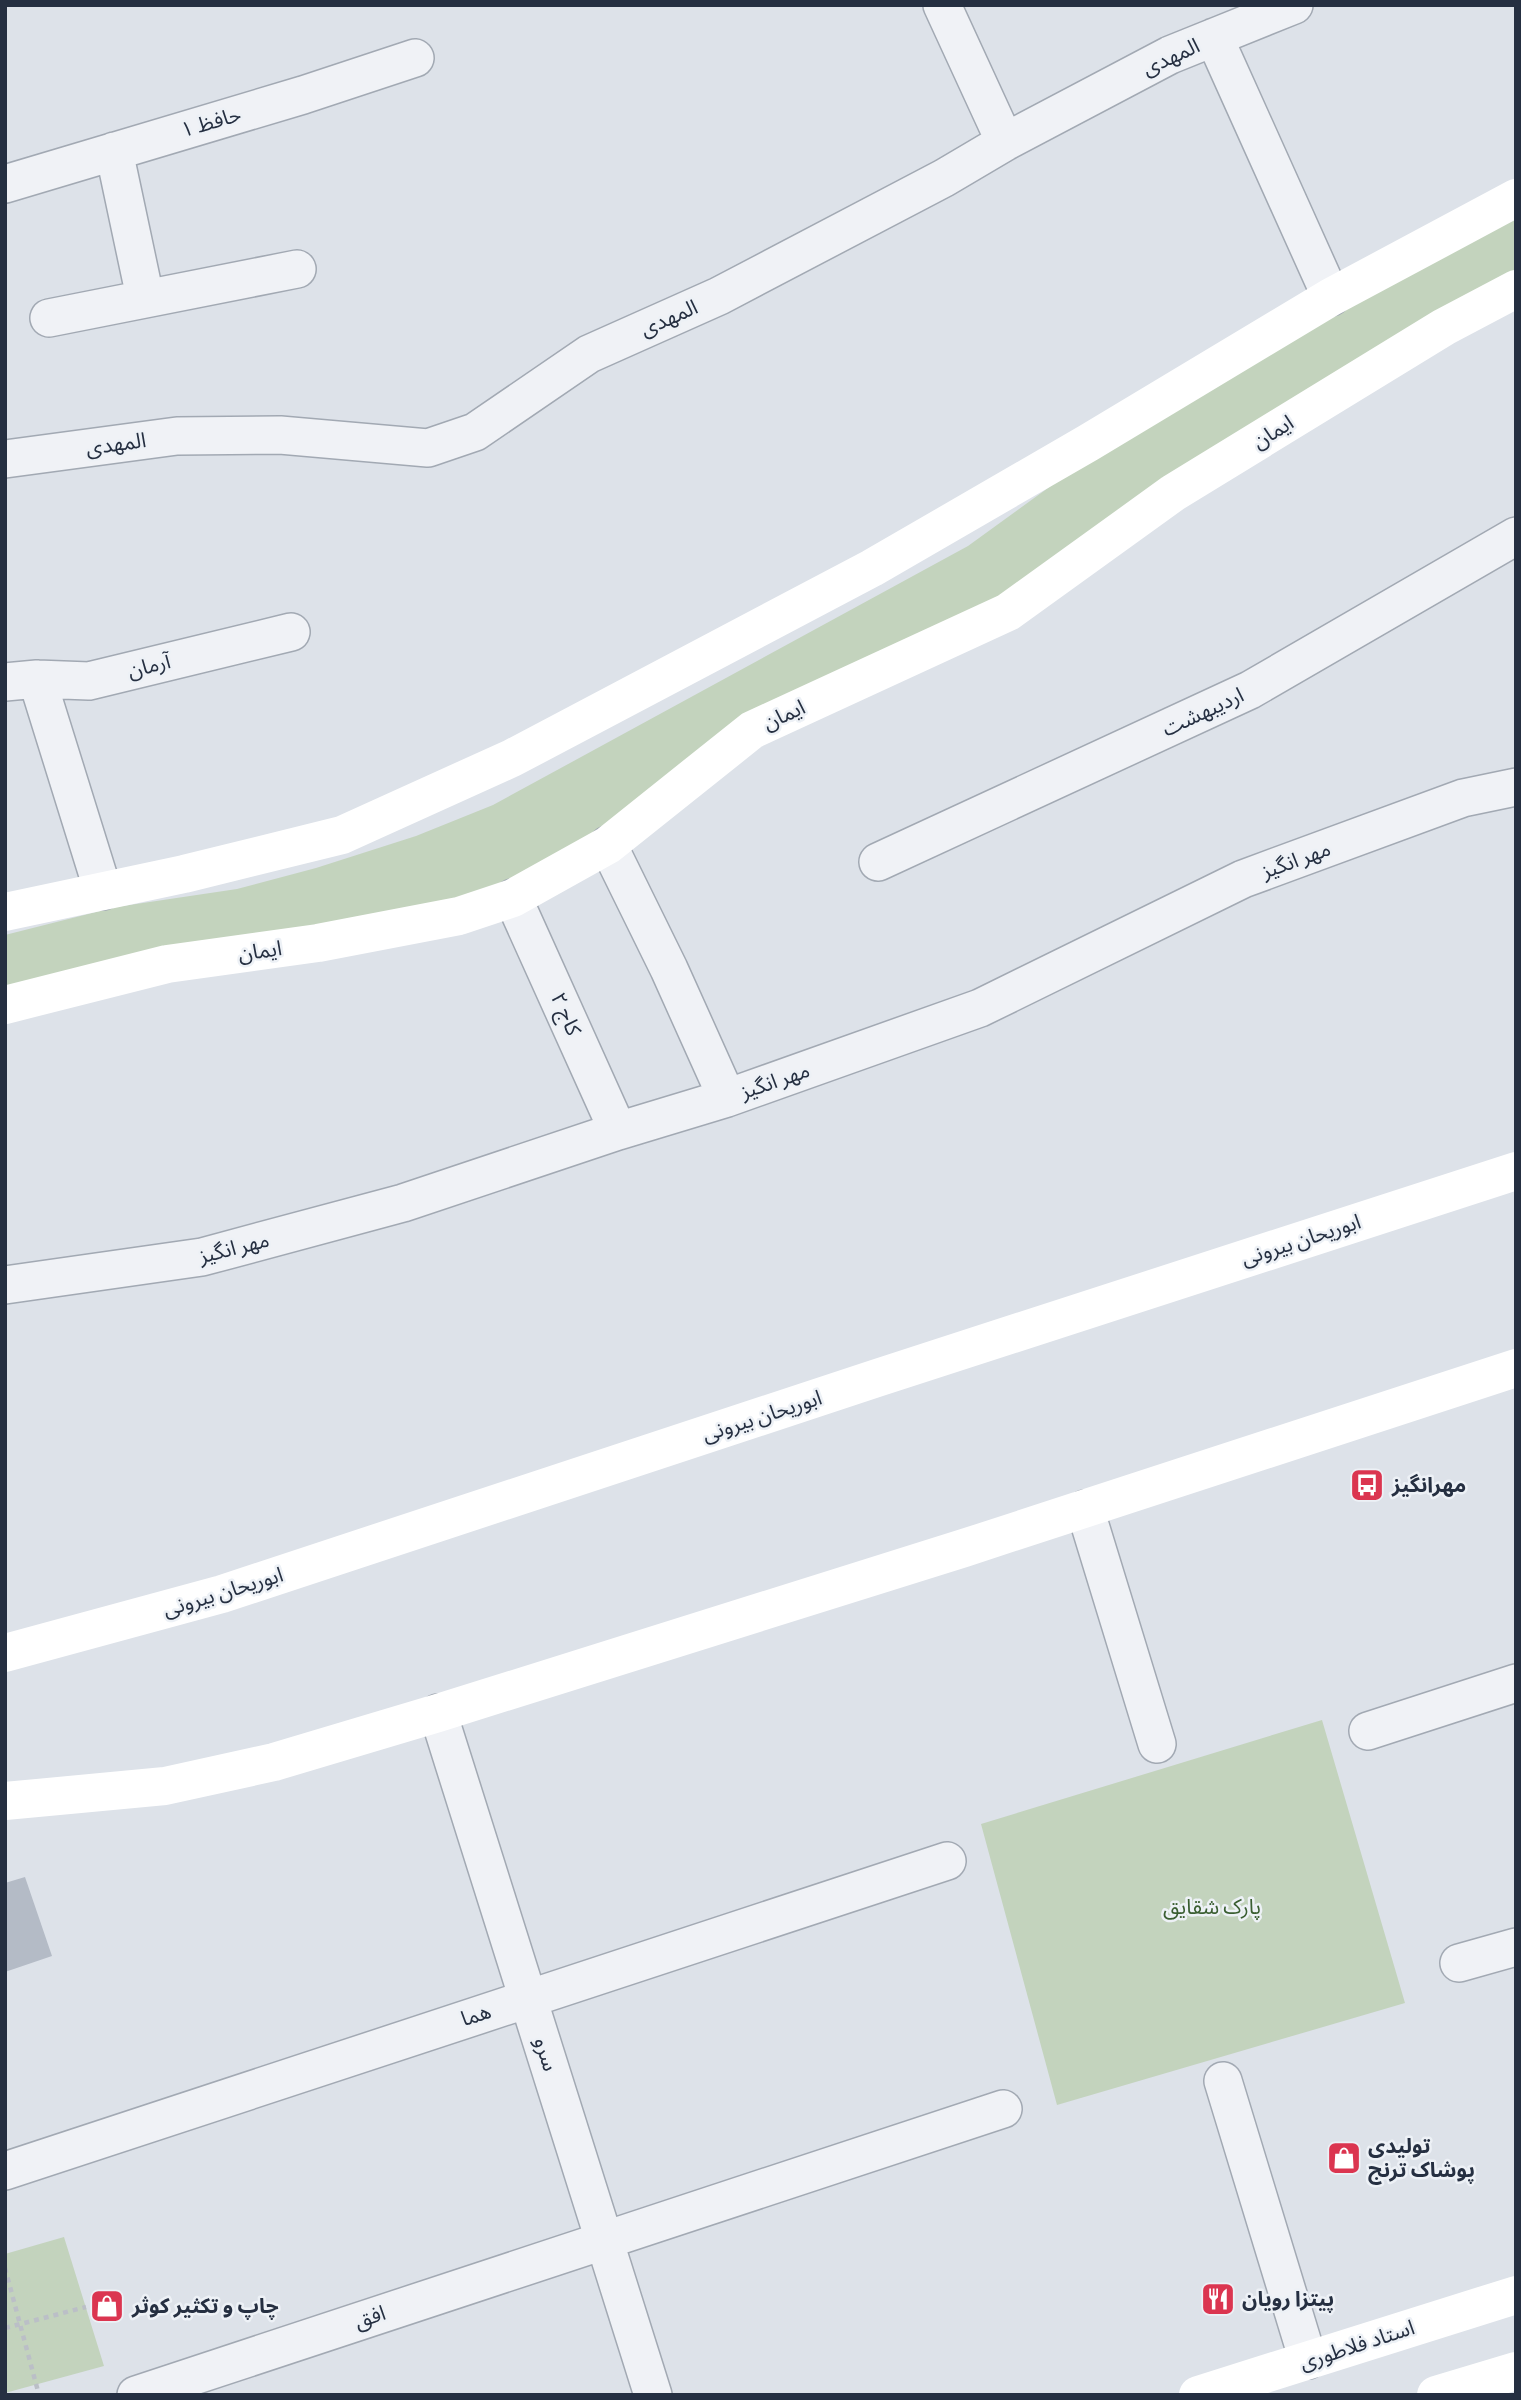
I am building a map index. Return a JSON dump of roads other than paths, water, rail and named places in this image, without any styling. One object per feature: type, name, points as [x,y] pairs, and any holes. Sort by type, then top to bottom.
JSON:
[{"type":"main road","points":[[5,912],[184,874],[342,835],[512,758],[872,568],[1088,443],[1331,297],[1516,198]]},
{"type":"main road","name":"ایمان","points":[[5,1005],[167,964],[318,943],[459,916],[513,898],[608,845],[752,730],[1008,612],[1173,493],[1444,327],[1516,289]]},
{"type":"main road","name":"ابوریحان بیرونی","points":[[5,1653],[222,1594],[851,1386],[1516,1171]]},
{"type":"main road","points":[[5,1801],[165,1786],[274,1762],[1085,1509],[1516,1368]]},
{"type":"main road","name":"استاد فلاطوری","points":[[1198,2395],[1516,2295]]},
{"type":"main road","points":[[1436,2395],[1516,2371]]},
{"type":"street","points":[[942,5],[1004,142]]},
{"type":"street","name":"المهدی","points":[[5,459],[177,436],[280,435],[428,448],[475,432],[589,354],[719,296],[1170,55],[1294,5]]},
{"type":"street","points":[[1214,37],[1331,297]]},
{"type":"street","name":"حافظ ۱","points":[[5,184],[303,95],[415,58]]},
{"type":"street","points":[[114,150],[145,297]]},
{"type":"street","points":[[49,318],[297,269]]},
{"type":"street","name":"اردیبهشت","points":[[878,862],[1250,690],[1516,536]]},
{"type":"street","name":"آرمان","points":[[21,680],[89,681],[291,632]]},
{"type":"street","points":[[21,680],[103,891]]},
{"type":"street","name":"مهر انگیز","points":[[5,1285],[202,1257],[403,1203],[618,1131],[727,1098],[980,1008],[1243,879],[1463,797],[1516,787]]},
{"type":"street","points":[[608,845],[727,1098]]},
{"type":"street","name":"کاج ۲","points":[[513,898],[618,1131]]},
{"type":"street","points":[[1085,1509],[1157,1744]]},
{"type":"street","points":[[1368,1731],[1516,1683]]},
{"type":"street","name":"سرو","points":[[438,1713],[653,2395]]},
{"type":"street","name":"هما","points":[[5,2171],[947,1860]]},
{"type":"street","points":[[1458,1963],[1516,1947]]},
{"type":"street","points":[[1223,2081],[1308,2360]]},
{"type":"street","name":"افق","points":[[136,2395],[1003,2109]]},
{"type":"place","name":"مهرانگیز","points":[[1367,1485]]},
{"type":"place","name":"تولیدی پوشاک ترنج","points":[[1344,2158]]},
{"type":"place","name":"پیتزا رویان","points":[[1218,2299]]},
{"type":"place","name":"چاپ و تکثیر کوثر","points":[[107,2306]]},
{"type":"park label","name":"پارک شقایق","points":[[1212,1907]]}]
